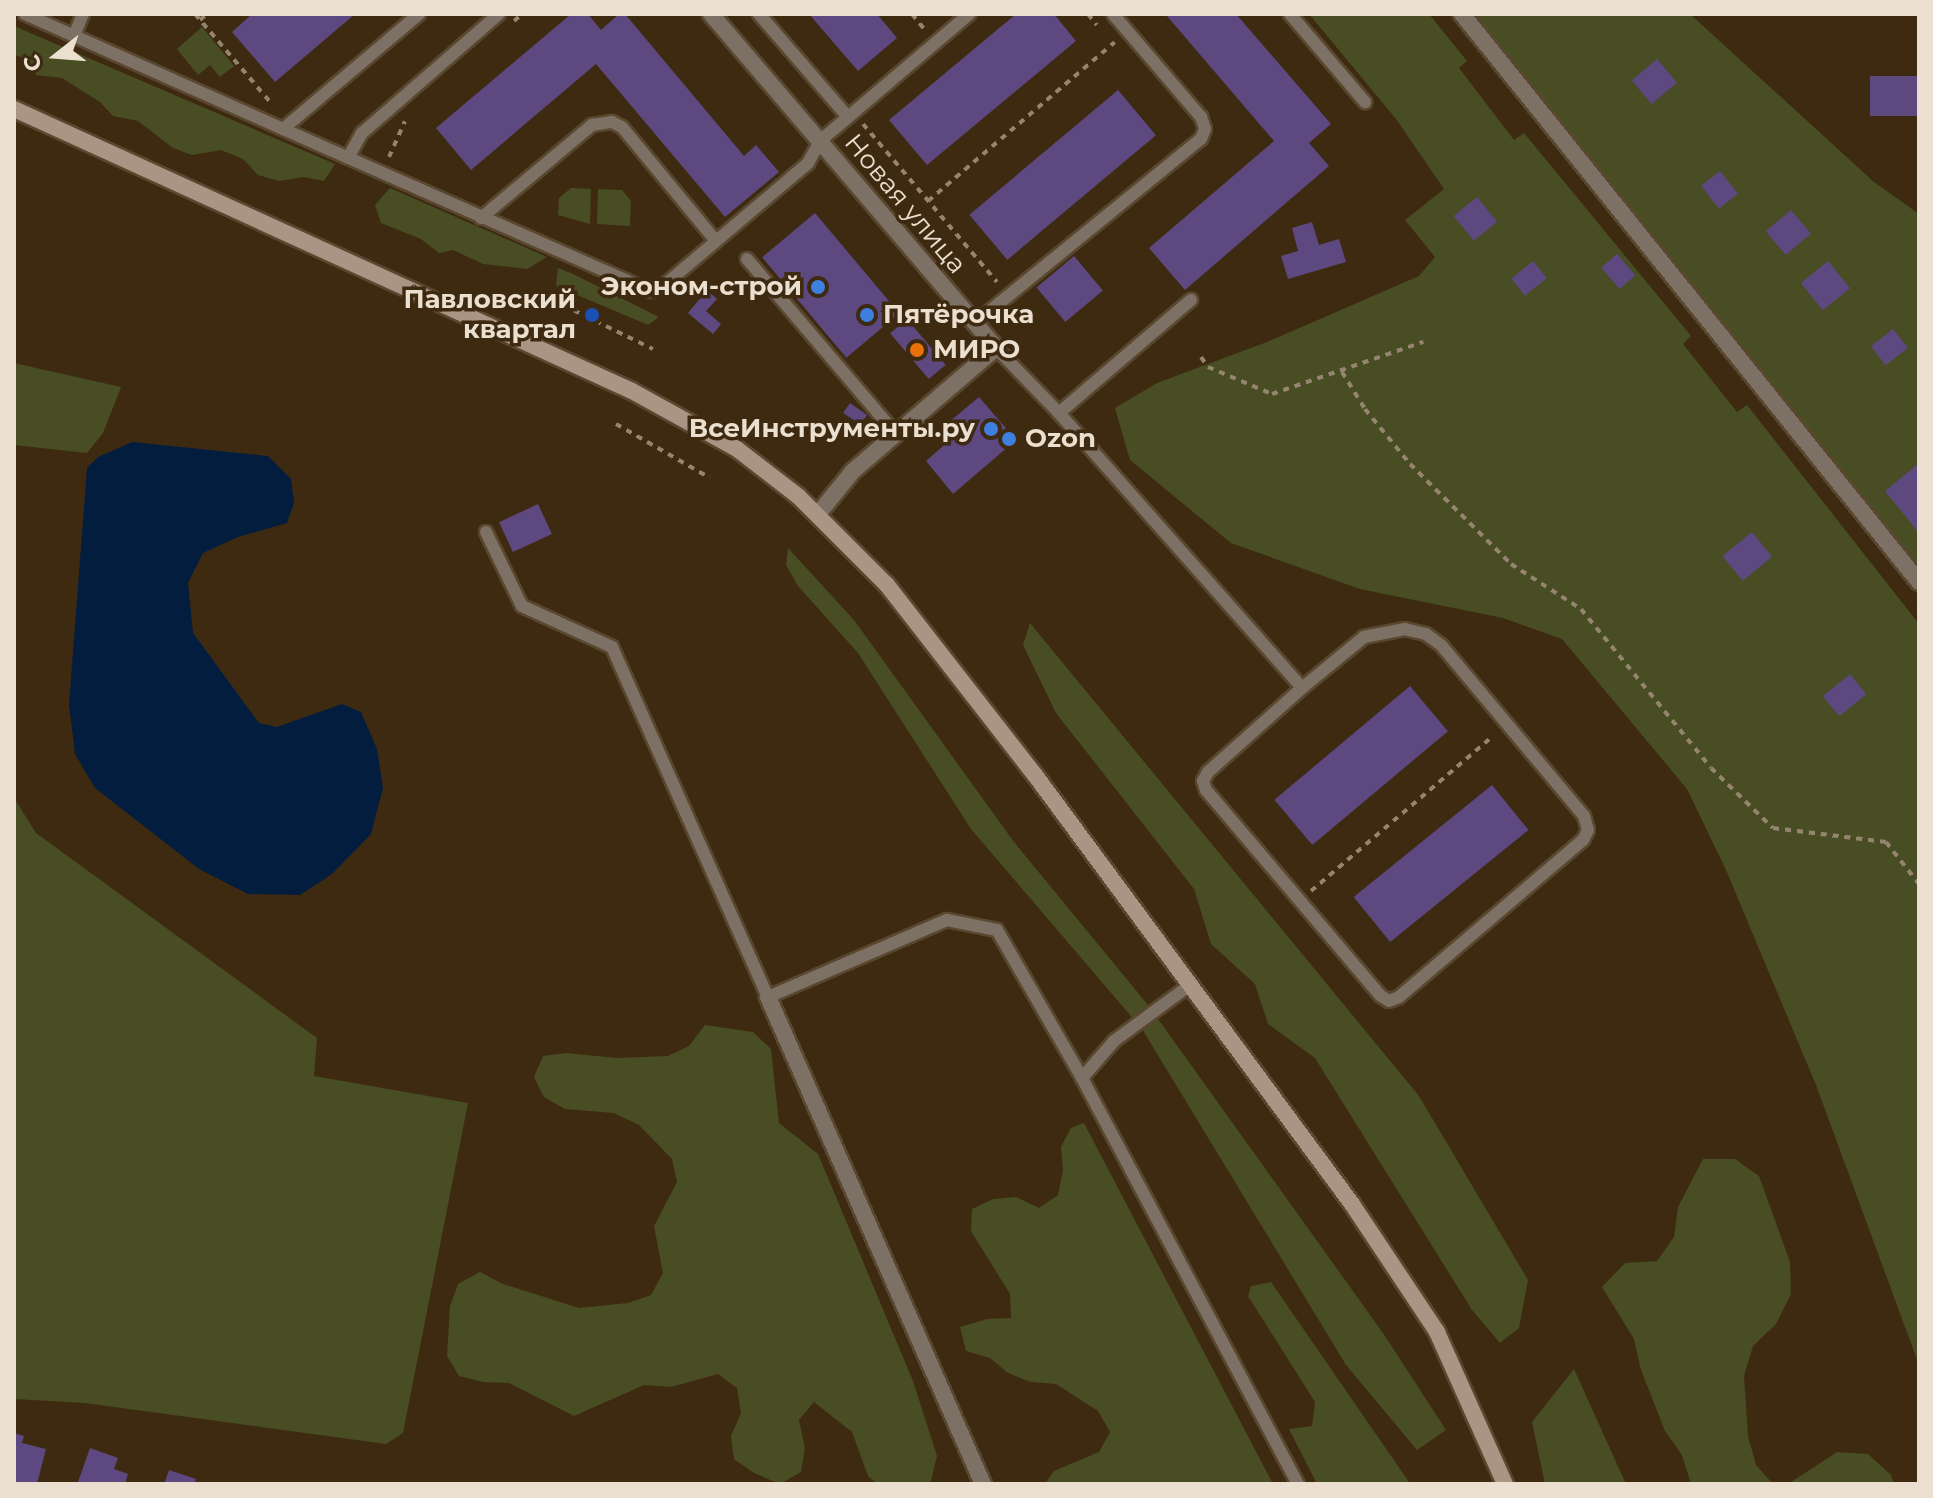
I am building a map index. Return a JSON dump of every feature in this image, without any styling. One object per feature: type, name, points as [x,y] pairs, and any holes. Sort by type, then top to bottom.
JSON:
[{"type":"main road","points":[[14,109],[632,391],[737,449],[818,514],[887,585],[1035,775],[1352,1204],[1437,1332],[1505,1484]]},
{"type":"street","name":"Новая улица","points":[[711,14],[996,348]]},
{"type":"street","points":[[1462,14],[1919,582]]},
{"type":"street","points":[[818,514],[853,471],[996,348]]},
{"type":"street","points":[[768,997],[983,1484]]},
{"type":"lane","points":[[25,14],[651,291],[808,163],[820,141],[969,14]]},
{"type":"lane","points":[[74,36],[83,14]]},
{"type":"lane","points":[[286,127],[419,14]]},
{"type":"lane","points":[[348,158],[362,133],[499,14]]},
{"type":"lane","points":[[759,14],[850,115]]},
{"type":"lane","points":[[1290,14],[1365,102]]},
{"type":"lane","points":[[975,323],[1201,139],[1205,129],[1201,117],[1128,31],[1119,16]]},
{"type":"lane","points":[[481,218],[592,125],[612,122],[622,127],[716,241]]},
{"type":"lane","points":[[747,259],[896,434]]},
{"type":"lane","points":[[1059,413],[1191,300]]},
{"type":"lane","points":[[996,348],[1059,413],[1302,688]]},
{"type":"lane","points":[[486,532],[522,606],[612,647],[768,997],[947,920],[997,930],[1082,1078],[1298,1484]]},
{"type":"lane","points":[[1405,629],[1426,634],[1441,645],[1507,724],[1584,816],[1588,830],[1583,840],[1411,988],[1389,1001],[1381,996],[1206,790],[1203,781],[1208,772],[1364,637],[1405,629]]},
{"type":"lane","points":[[1082,1078],[1114,1041],[1190,985]]},
{"type":"path","points":[[195,14],[286,127]]},
{"type":"path","points":[[200,20],[207,14]]},
{"type":"path","points":[[928,201],[1128,31]]},
{"type":"path","points":[[850,115],[1009,296]]},
{"type":"path","points":[[563,305],[653,349]]},
{"type":"path","points":[[1201,357],[1208,367],[1272,394],[1423,342]]},
{"type":"path","points":[[1342,372],[1365,409],[1410,464],[1511,564],[1581,609],[1711,768],[1773,828],[1886,842],[1919,884]]},
{"type":"path","points":[[616,424],[710,478]]},
{"type":"path","points":[[1300,901],[1507,724]]},
{"type":"green space","points":[[1309,14],[1429,14],[1467,61],[1459,68],[1514,140],[1524,133],[1691,336],[1683,344],[1737,412],[1747,405],[1919,624],[1919,1365],[1816,1085],[1726,870],[1687,789],[1562,639],[1503,618],[1360,589],[1231,543],[1130,460],[1115,408],[1157,383],[1267,342],[1419,276],[1435,257],[1405,220],[1444,189],[1396,119]]},
{"type":"green space","points":[[1471,14],[1690,14],[1874,182],[1919,214],[1919,570]]},
{"type":"green space","points":[[14,26],[335,164],[324,181],[304,177],[279,181],[258,175],[243,159],[221,150],[192,155],[173,148],[138,121],[113,116],[100,102],[62,78],[36,75],[25,58],[14,55]]},
{"type":"green space","points":[[202,27],[234,66],[220,77],[210,65],[198,75],[177,49]]},
{"type":"green space","points":[[390,188],[547,257],[527,269],[483,264],[453,250],[439,253],[421,239],[381,223],[375,205]]},
{"type":"green space","points":[[571,188],[591,189],[590,224],[558,215],[559,198]]},
{"type":"green space","points":[[598,189],[622,190],[631,201],[630,226],[597,224]]},
{"type":"green space","points":[[558,268],[659,317],[648,325],[556,286]]},
{"type":"green space","points":[[14,363],[121,387],[103,433],[87,453],[14,445]]},
{"type":"green space","points":[[788,548],[854,620],[1014,842],[1148,1005],[1383,1333],[1446,1430],[1417,1450],[1346,1365],[1142,1029],[971,829],[858,653],[798,586],[786,565]]},
{"type":"green space","points":[[1030,623],[1419,1096],[1528,1280],[1519,1328],[1500,1343],[1472,1310],[1315,1058],[1268,1024],[1255,984],[1211,944],[1194,889],[1056,713],[1023,645]]},
{"type":"green space","points":[[14,798],[36,833],[317,1038],[314,1076],[468,1103],[403,1433],[386,1444],[85,1403],[14,1399]]},
{"type":"green space","points":[[705,1025],[753,1032],[771,1049],[779,1123],[818,1154],[913,1381],[937,1456],[931,1481],[927,1484],[877,1484],[868,1476],[852,1432],[814,1402],[799,1420],[805,1448],[801,1472],[780,1484],[754,1473],[734,1459],[731,1436],[741,1413],[737,1388],[718,1374],[671,1387],[644,1385],[574,1416],[509,1383],[483,1382],[459,1376],[447,1356],[450,1306],[458,1284],[480,1272],[503,1284],[579,1308],[628,1303],[651,1295],[663,1273],[654,1226],[677,1182],[672,1159],[639,1125],[614,1113],[565,1109],[544,1097],[534,1077],[543,1056],[566,1053],[617,1058],[668,1056],[689,1046]]},
{"type":"green space","points":[[1084,1123],[1273,1484],[1045,1484],[1054,1471],[1099,1452],[1110,1432],[1098,1411],[1056,1384],[1031,1382],[1008,1373],[990,1358],[966,1351],[960,1327],[987,1319],[1011,1318],[1010,1294],[971,1231],[972,1209],[993,1199],[1016,1197],[1039,1208],[1058,1195],[1063,1170],[1061,1147],[1071,1128]]},
{"type":"green space","points":[[1703,1159],[1735,1159],[1759,1176],[1790,1262],[1791,1294],[1776,1324],[1753,1346],[1744,1376],[1748,1436],[1756,1465],[1773,1484],[1691,1484],[1682,1455],[1665,1431],[1641,1370],[1634,1339],[1602,1287],[1625,1263],[1657,1261],[1674,1237],[1678,1207]]},
{"type":"green space","points":[[1271,1282],[1410,1484],[1317,1484],[1289,1429],[1312,1426],[1315,1402],[1248,1296],[1251,1286]]},
{"type":"green space","points":[[1574,1369],[1626,1484],[1545,1484],[1532,1422]]},
{"type":"green space","points":[[1837,1452],[1868,1454],[1891,1475],[1894,1484],[1788,1484]]},
{"type":"water","points":[[132,442],[268,456],[291,479],[294,503],[287,523],[238,537],[203,553],[188,583],[193,633],[259,723],[277,727],[342,704],[361,712],[377,749],[383,788],[371,834],[332,874],[300,895],[248,894],[199,869],[95,788],[75,754],[69,704],[87,468],[98,457]]},
{"type":"building","points":[[252,14],[355,14],[275,82],[232,32]]},
{"type":"building","points":[[571,14],[588,14],[601,30],[619,14],[625,14],[744,156],[756,145],[779,172],[725,217],[596,64],[471,170],[436,128]]},
{"type":"building","points":[[809,14],[877,14],[897,38],[858,71]]},
{"type":"building","points":[[1016,14],[1054,14],[1076,41],[927,165],[889,120]]},
{"type":"building","points":[[1236,14],[1331,124],[1309,143],[1329,166],[1185,290],[1149,248],[1274,141],[1167,16]]},
{"type":"building","points":[[1657,59],[1677,83],[1652,104],[1632,80]]},
{"type":"building","points":[[1870,76],[1919,76],[1919,116],[1870,116]]},
{"type":"building","points":[[1118,90],[1156,135],[1007,260],[969,215]]},
{"type":"building","points":[[1720,171],[1738,194],[1719,209],[1701,186]]},
{"type":"building","points":[[1477,197],[1497,222],[1474,241],[1454,216]]},
{"type":"building","points":[[1791,210],[1811,234],[1786,255],[1766,231]]},
{"type":"building","points":[[815,213],[899,313],[846,358],[762,257]]},
{"type":"building","points":[[1312,222],[1319,245],[1339,239],[1346,262],[1288,279],[1281,256],[1298,251],[1292,228]]},
{"type":"building","points":[[1617,254],[1635,275],[1620,289],[1601,268]]},
{"type":"building","points":[[1074,256],[1103,290],[1065,322],[1036,287]]},
{"type":"building","points":[[1533,261],[1547,278],[1525,296],[1511,279]]},
{"type":"building","points":[[1828,261],[1850,288],[1823,310],[1801,283]]},
{"type":"building","points":[[707,290],[717,299],[706,311],[721,324],[713,334],[688,313]]},
{"type":"building","points":[[907,319],[946,365],[929,379],[890,333]]},
{"type":"building","points":[[1893,329],[1908,348],[1886,365],[1871,346]]},
{"type":"building","points":[[979,397],[1016,440],[953,494],[926,461],[951,439],[942,428]]},
{"type":"building","points":[[850,403],[867,415],[860,425],[843,413]]},
{"type":"building","points":[[1919,463],[1919,533],[1885,491]]},
{"type":"building","points":[[538,504],[552,534],[513,552],[499,522]]},
{"type":"building","points":[[1752,532],[1772,557],[1743,581],[1722,556]]},
{"type":"building","points":[[1850,674],[1866,694],[1839,716],[1823,696]]},
{"type":"building","points":[[1410,686],[1448,731],[1312,845],[1274,800]]},
{"type":"building","points":[[1492,785],[1529,830],[1390,942],[1354,897]]},
{"type":"building","points":[[14,1433],[24,1436],[22,1443],[46,1449],[37,1484],[14,1484]]},
{"type":"building","points":[[90,1448],[118,1458],[114,1469],[128,1474],[125,1484],[78,1482]]},
{"type":"building","points":[[169,1470],[196,1479],[194,1484],[164,1484]]},
{"type":"place","name":"Эконом-строй","points":[[818,287]]},
{"type":"place","name":"Павловский квартал","points":[[592,315]]},
{"type":"place","name":"Пятёрочка","points":[[867,315]]},
{"type":"place","name":"МИРО","points":[[917,350]]},
{"type":"place","name":"ВсеИнструменты.ру","points":[[991,429]]},
{"type":"place","name":"Ozon","points":[[1009,439]]}]
